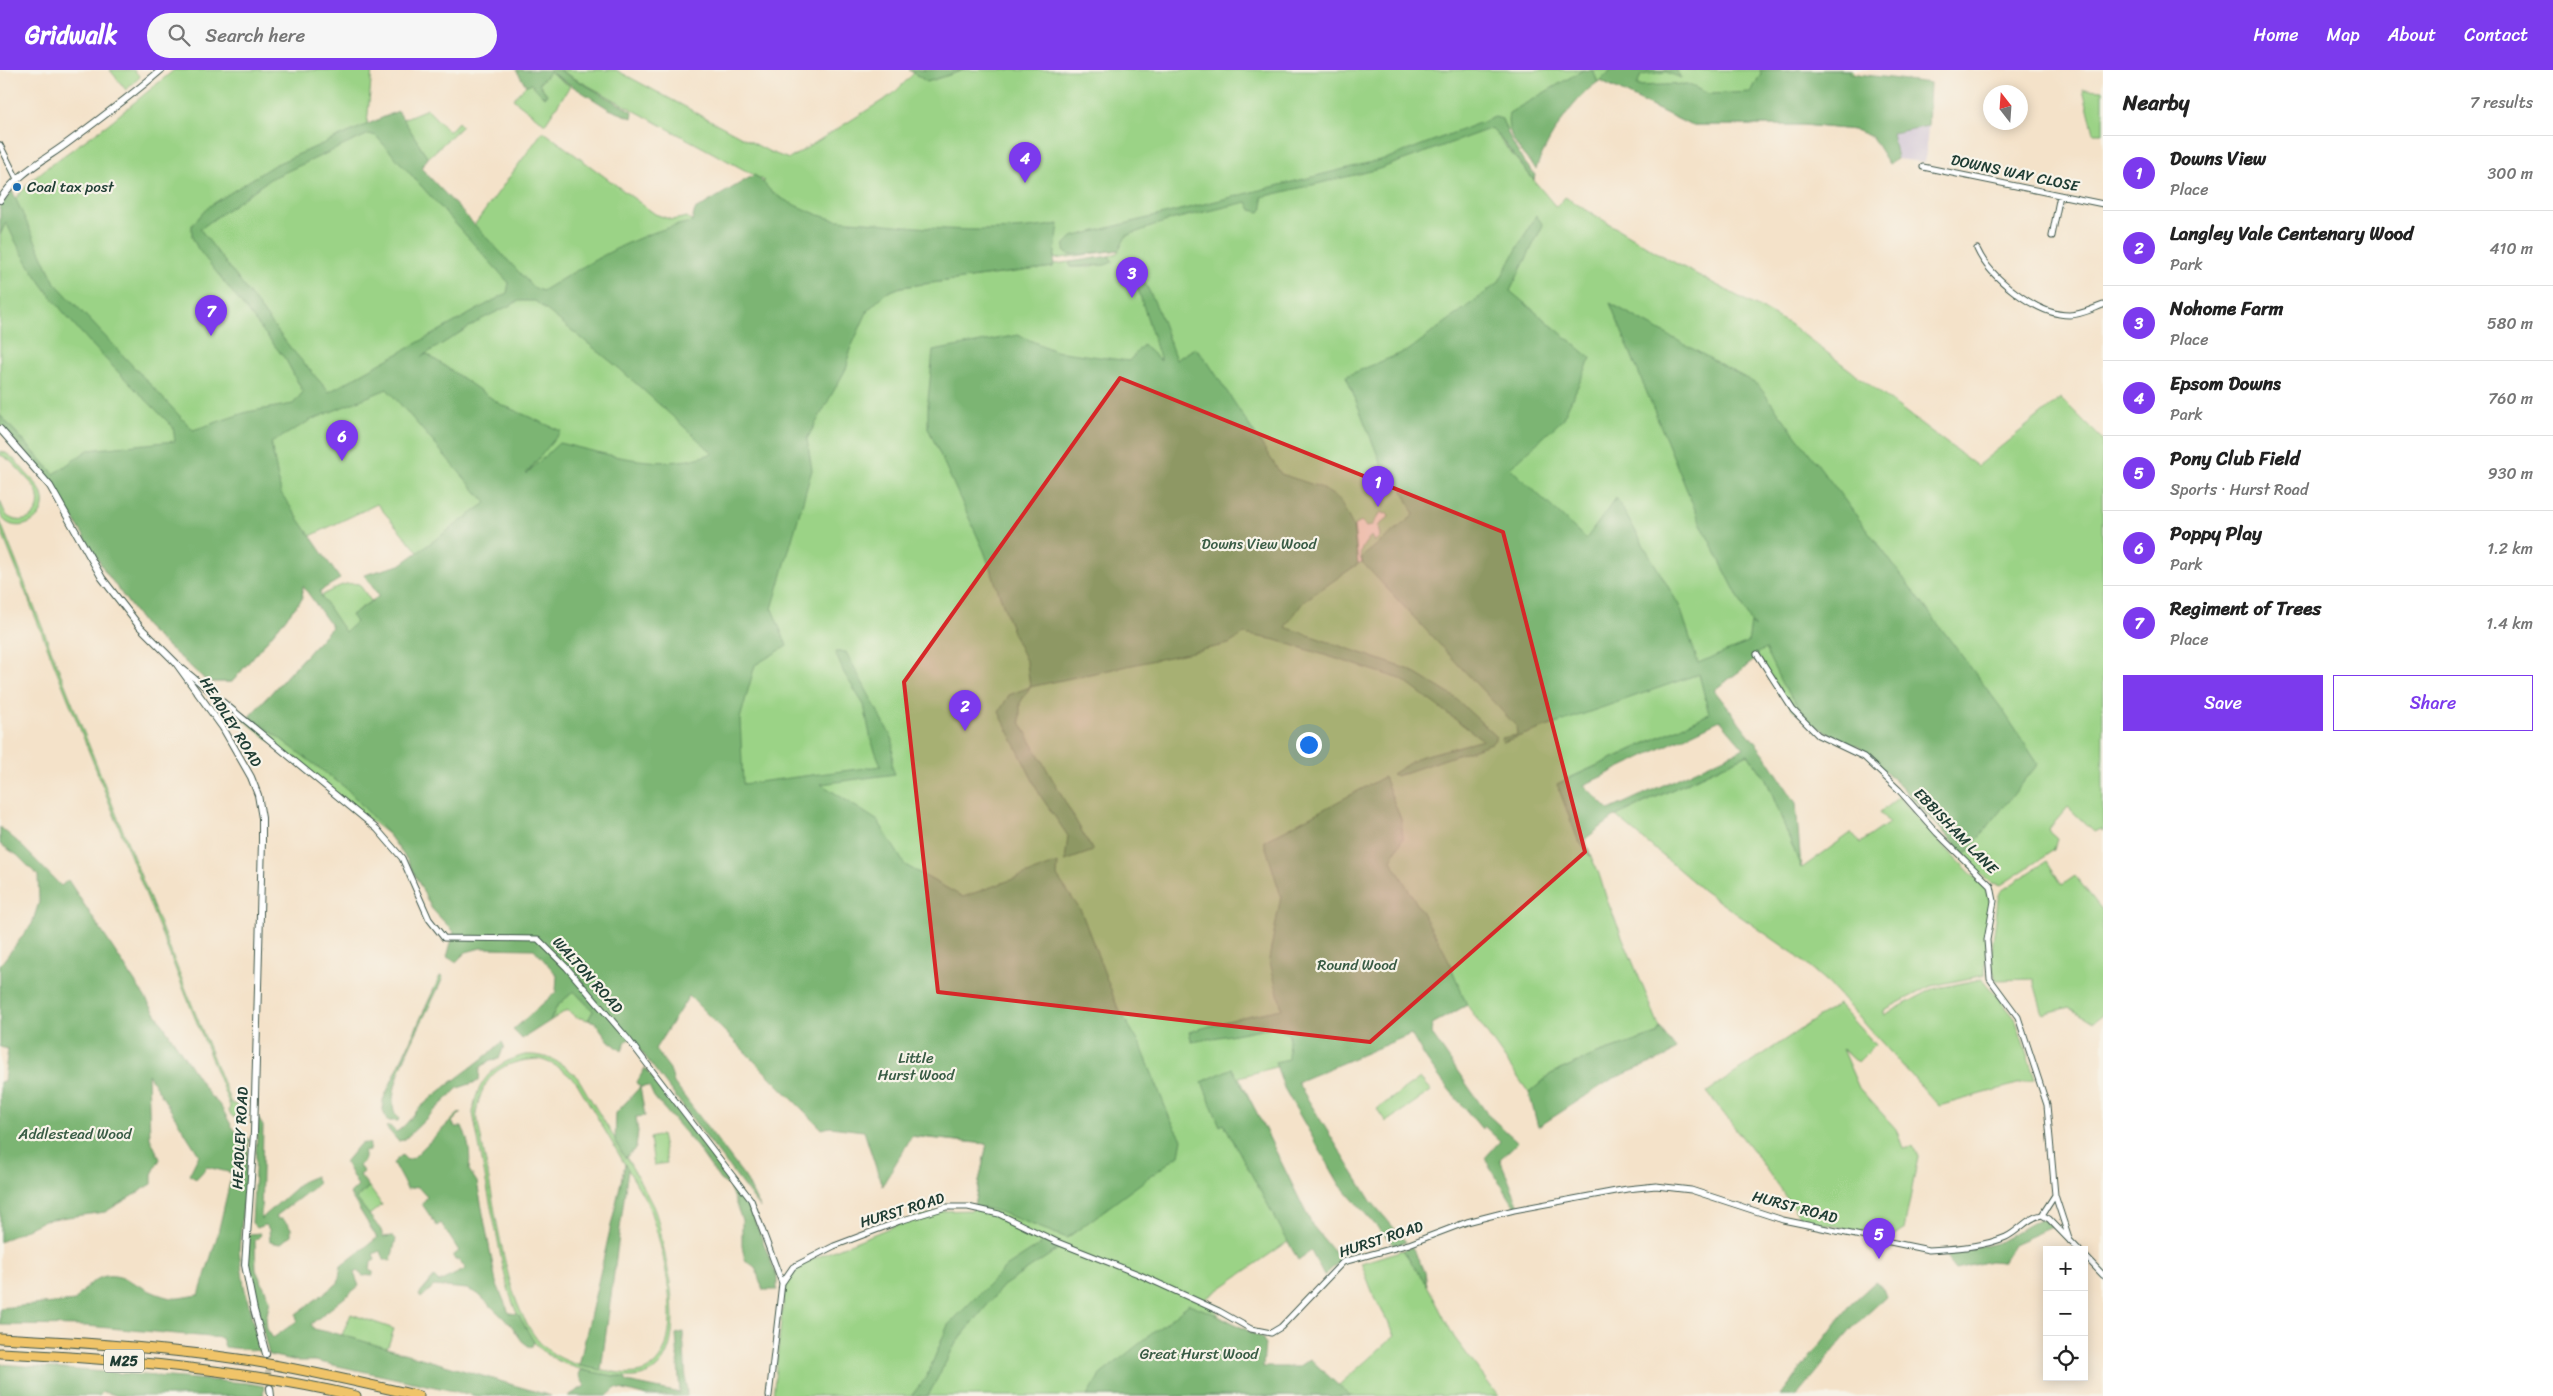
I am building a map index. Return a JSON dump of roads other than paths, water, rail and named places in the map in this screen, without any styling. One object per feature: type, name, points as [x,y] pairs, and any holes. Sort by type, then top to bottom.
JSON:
[{"type":"highway","name":"M25","points":[[0,1338],[70,1342],[245,1360],[420,1396]]},
{"type":"highway","name":"M25","points":[[0,1353],[76,1357],[196,1368],[247,1375],[356,1396]]},
{"type":"street","points":[[0,200],[17,179],[161,70]]},
{"type":"street","points":[[0,145],[17,179]]},
{"type":"street","name":"DOWNS WAY CLOSE","points":[[1923,167],[2103,204]]},
{"type":"street","points":[[2052,236],[2060,195]]},
{"type":"street","points":[[1977,249],[1988,267],[2013,291],[2047,311],[2068,315],[2079,314],[2103,305]]},
{"type":"street","name":"HEADLEY ROAD","points":[[0,429],[50,486],[102,578],[140,627],[176,663],[211,710],[239,754],[258,796],[262,818],[254,1133],[245,1265],[254,1310],[266,1354]]},
{"type":"street","name":"EBBISHAM LANE","points":[[1757,654],[1793,710],[1818,735],[1864,757],[1899,790],[1937,833],[1991,886],[1994,892],[1994,901],[1987,940],[1990,979],[2018,1017],[2048,1105],[2055,1196],[2057,1208],[2070,1241]]},
{"type":"street","name":"WALTON ROAD","points":[[176,663],[183,666],[245,721],[377,829],[402,858],[428,919],[444,938],[538,939],[567,968],[639,1052],[751,1200],[777,1264],[782,1283]]},
{"type":"street","name":"HURST ROAD","points":[[782,1283],[793,1267],[828,1248],[900,1221],[946,1207],[968,1207],[999,1214],[1057,1242],[1138,1274],[1219,1311],[1251,1330],[1271,1333],[1281,1328],[1343,1262],[1409,1244],[1467,1222],[1514,1210],[1627,1189],[1656,1186],[1691,1190],[1783,1220],[1929,1250],[1953,1249],[2004,1238],[2034,1216],[2042,1215]]},
{"type":"street","points":[[2042,1215],[2055,1196]]},
{"type":"street","points":[[2049,1218],[2057,1208]]},
{"type":"street","name":"EBBISHAM LANE","points":[[2042,1215],[2049,1218],[2075,1246]]},
{"type":"street","points":[[2088,1259],[2103,1275]]},
{"type":"street","points":[[777,1264],[784,1269],[793,1267]]},
{"type":"street","points":[[769,1396],[782,1283]]},
{"type":"street","points":[[270,1388],[271,1396]]},
{"type":"tunnel","points":[[267,1361],[270,1388]]},
{"type":"place","name":"Epsom Downs","points":[[1025,183]]},
{"type":"place","name":"Coal tax post","points":[[17,187]]},
{"type":"place","name":"Nohome Farm","points":[[1132,298]]},
{"type":"place","name":"Regiment of Trees","points":[[211,336]]},
{"type":"place","name":"Poppy Play","points":[[342,461]]},
{"type":"place","name":"Downs View","points":[[1378,507]]},
{"type":"place","name":"Langley Vale Centenary Wood","points":[[965,731]]},
{"type":"place","name":"Pony Club Field","points":[[1879,1259]]},
{"type":"park label","name":"Downs View Wood","points":[[1259,544]]},
{"type":"park label","name":"Round Wood","points":[[1357,965]]},
{"type":"park label","name":"Little Hurst Wood","points":[[916,1066]]},
{"type":"park label","name":"Addlestead Wood","points":[[75,1134]]},
{"type":"park label","name":"Great Hurst Wood","points":[[1199,1354]]}]
